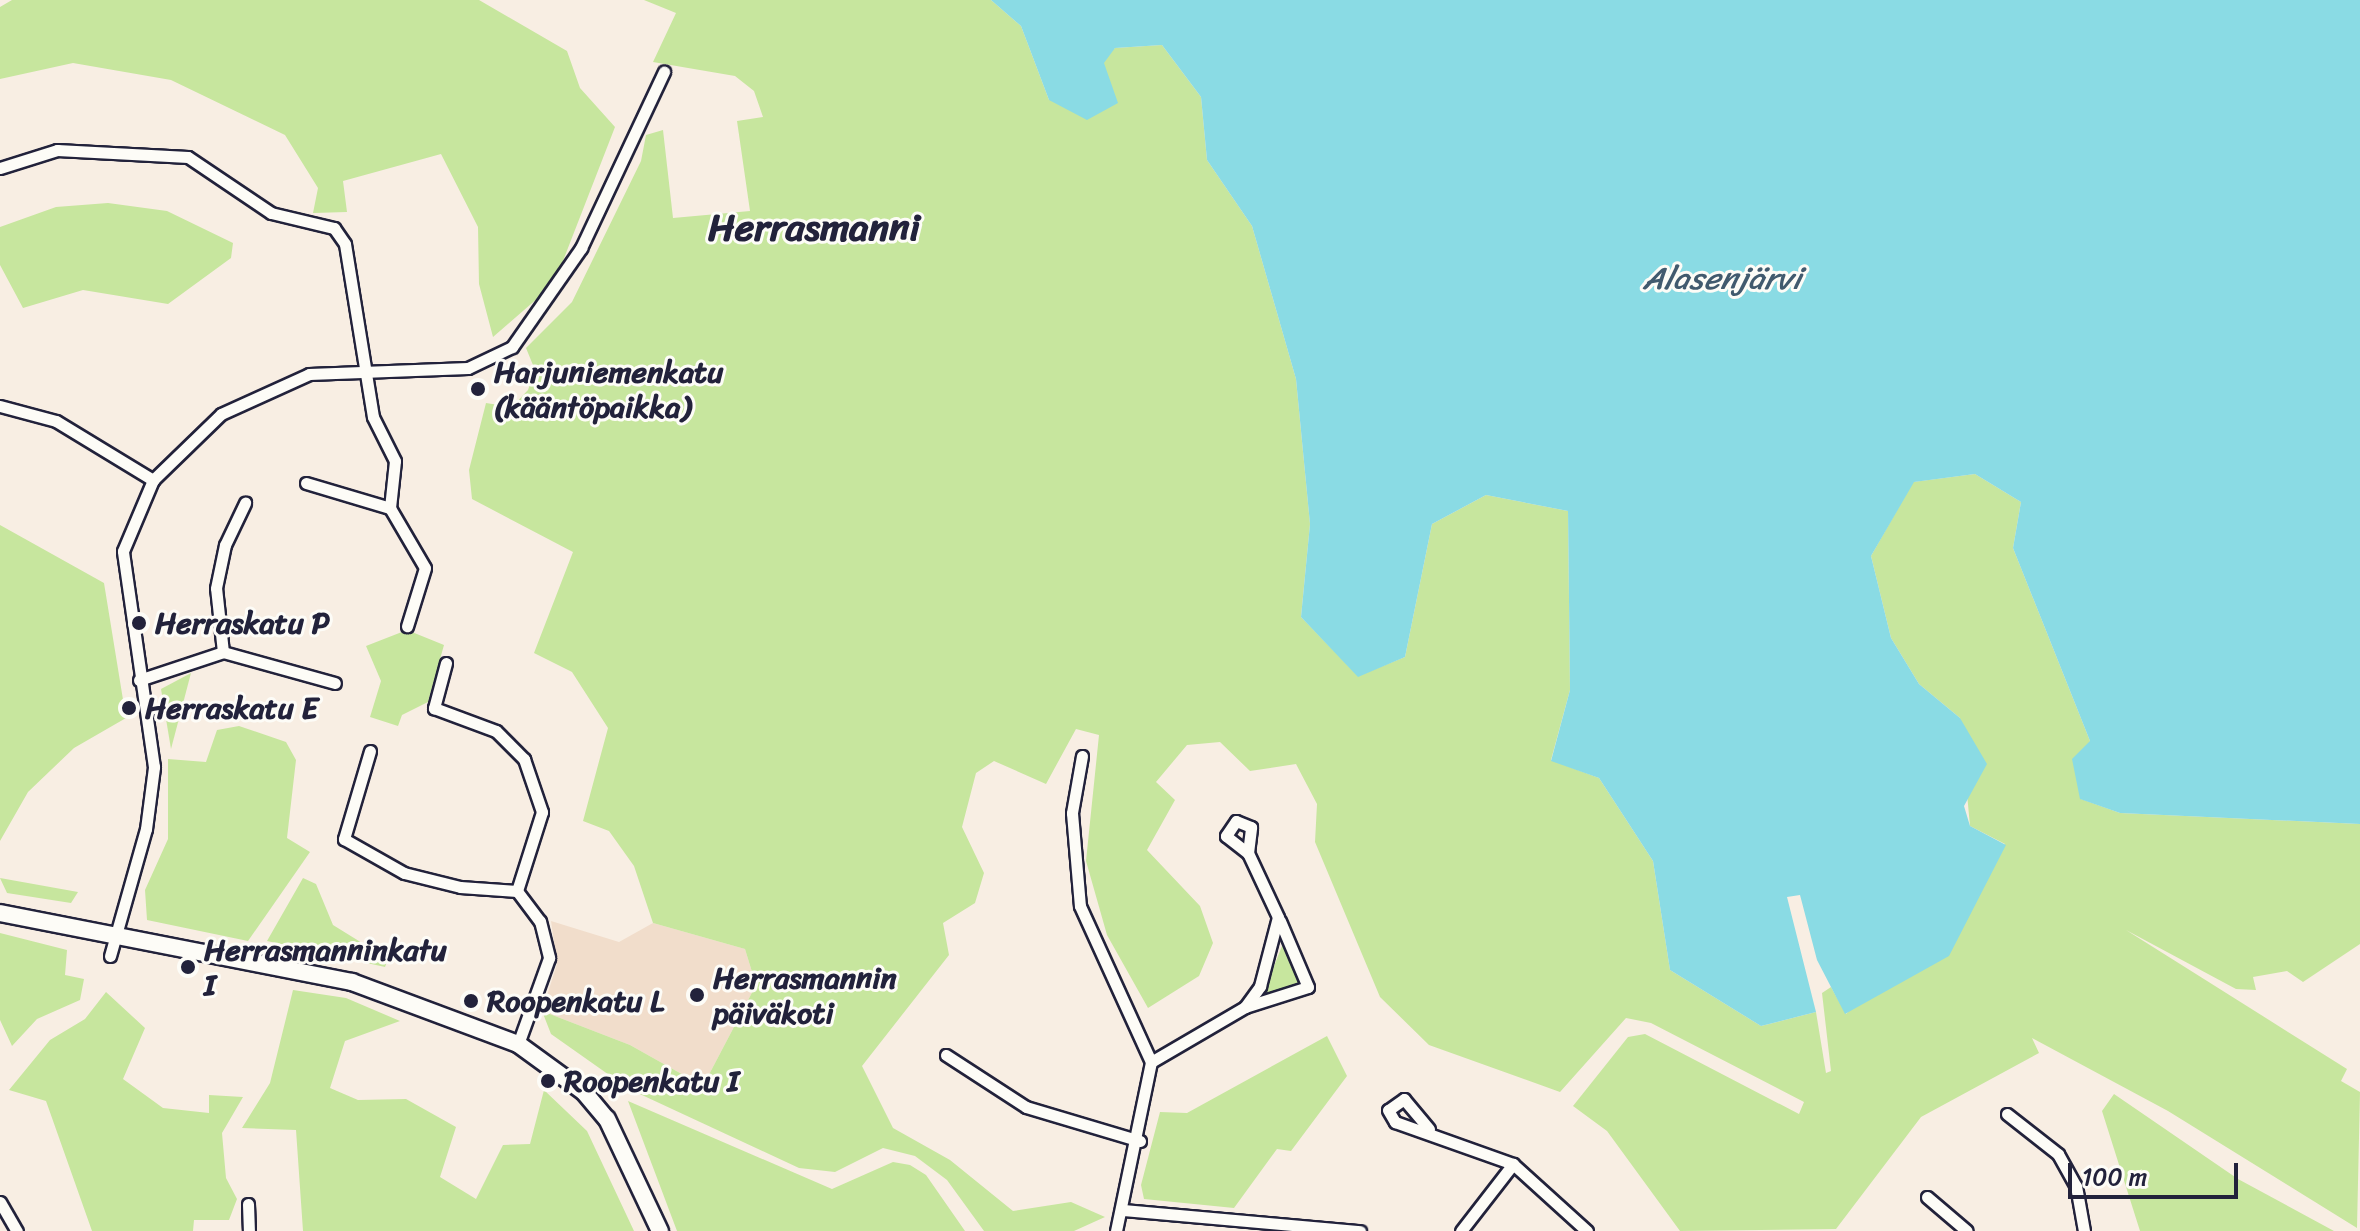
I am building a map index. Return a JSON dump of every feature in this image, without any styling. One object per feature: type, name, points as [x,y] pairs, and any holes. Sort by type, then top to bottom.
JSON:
[{"type":"street","points":[[110,956],[154,767],[139,680],[123,551],[153,480],[221,414],[309,374],[468,368],[512,347],[533,327],[581,248],[664,72]]},
{"type":"street","points":[[0,168],[57,150],[188,157],[271,213],[334,228],[345,244],[369,370],[373,417],[395,461],[390,508],[425,568],[407,626]]},
{"type":"street","points":[[0,406],[56,421],[153,480]]},
{"type":"street","points":[[306,483],[390,508]]},
{"type":"street","points":[[223,652],[216,588],[225,545],[245,503]]},
{"type":"street","points":[[139,680],[223,652],[335,683]]},
{"type":"street","points":[[446,663],[434,708],[496,731],[524,759],[542,812],[517,891]]},
{"type":"street","points":[[370,751],[344,839],[404,873],[460,887],[517,891],[540,921],[549,958],[518,1044]]},
{"type":"street","points":[[1082,756],[1072,813],[1080,906],[1151,1062],[1140,1141],[1116,1231]]},
{"type":"street","points":[[1151,1062],[1245,1007],[1308,987],[1248,853]]},
{"type":"street","points":[[0,913],[352,982],[518,1044],[584,1092],[607,1119],[660,1231]]},
{"type":"street","points":[[1245,1007],[1270,962],[1278,917]]},
{"type":"street","points":[[946,1055],[1026,1107],[1140,1141]]},
{"type":"street","points":[[2007,1114],[2058,1154],[2076,1186],[2084,1231]]},
{"type":"street","points":[[1429,1129],[1513,1164],[1587,1231]]},
{"type":"street","points":[[1461,1231],[1513,1164]]},
{"type":"street","points":[[1927,1197],[1967,1231]]},
{"type":"street","points":[[0,1202],[17,1231]]},
{"type":"street","points":[[248,1204],[249,1231]]},
{"type":"street","points":[[1123,1210],[1360,1231]]},
{"type":"shaded area","points":[[551,921],[619,942],[653,923],[745,949],[756,985],[703,1086],[630,1045],[542,1011],[557,964]]},
{"type":"green space","points":[[12,0],[479,0],[567,51],[580,88],[615,127],[554,284],[493,337],[479,284],[478,227],[441,154],[343,181],[347,212],[313,213],[318,188],[285,135],[171,80],[73,63],[0,79],[0,7]]},
{"type":"green space","points":[[644,0],[991,0],[1021,26],[1049,100],[1115,48],[1162,45],[1201,97],[1207,160],[1252,226],[1296,379],[1310,524],[1301,617],[1358,676],[1405,657],[1432,524],[1486,495],[1568,511],[1570,690],[1551,760],[1599,778],[1653,861],[1670,970],[1761,1026],[1816,1012],[1826,1073],[1831,1071],[1822,993],[1831,987],[1846,1014],[2005,844],[1970,826],[1960,718],[1919,684],[1891,638],[1871,556],[1913,482],[1975,474],[2021,502],[2013,548],[2090,741],[2081,799],[2120,813],[2360,824],[2360,944],[2303,982],[2287,971],[2253,977],[2256,990],[2236,989],[2126,930],[2347,1069],[2341,1081],[2360,1092],[2357,1228],[2168,1111],[2032,1038],[2039,1053],[1921,1117],[1836,1229],[1680,1231],[1607,1131],[1573,1106],[1628,1037],[1645,1034],[1799,1114],[1804,1102],[1651,1023],[1626,1018],[1560,1092],[1429,1045],[1380,997],[1315,842],[1317,804],[1296,764],[1250,771],[1220,742],[1187,745],[1156,782],[1175,800],[1147,850],[1200,906],[1213,943],[1199,976],[1148,1008],[1107,935],[1086,861],[1099,735],[1076,729],[1046,784],[994,761],[976,773],[962,827],[984,873],[975,903],[943,923],[949,955],[862,1066],[893,1128],[950,1160],[1013,1211],[1071,1202],[1105,1217],[1074,1231],[984,1231],[947,1180],[915,1156],[883,1148],[835,1172],[799,1168],[629,1089],[551,1034],[542,1011],[630,1045],[703,1086],[756,985],[745,949],[653,923],[634,866],[609,831],[583,821],[608,728],[572,672],[534,653],[573,552],[472,499],[469,470],[486,403],[512,407],[528,390],[535,370],[526,348],[572,302],[641,161],[646,135],[663,130],[673,218],[750,211],[737,121],[763,117],[754,91],[735,76],[653,62],[676,13]]},
{"type":"green space","points":[[108,203],[167,211],[233,243],[231,258],[168,304],[83,290],[23,308],[0,265],[0,227],[56,207]]},
{"type":"green space","points":[[0,525],[104,583],[126,718],[74,748],[28,792],[0,841]]},
{"type":"green space","points":[[407,630],[444,645],[428,702],[402,715],[398,726],[370,717],[381,681],[366,646]]},
{"type":"green space","points":[[191,673],[171,749],[161,689]]},
{"type":"green space","points":[[239,726],[286,742],[296,760],[287,838],[310,852],[248,941],[147,920],[145,890],[168,839],[168,759],[206,762],[217,730]]},
{"type":"green space","points":[[0,878],[78,892],[71,903],[7,893]]},
{"type":"green space","points":[[303,878],[316,884],[333,925],[388,959],[385,967],[267,941]]},
{"type":"green space","points":[[0,933],[67,950],[65,975],[84,979],[80,1000],[37,1019],[12,1046],[0,1020]]},
{"type":"green space","points":[[1284,941],[1299,983],[1258,998],[1270,976]]},
{"type":"green space","points":[[293,990],[346,998],[400,1021],[345,1041],[330,1088],[358,1100],[406,1099],[456,1127],[440,1177],[476,1199],[503,1145],[530,1144],[544,1090],[587,1131],[634,1231],[303,1231],[296,1130],[242,1128],[270,1083]]},
{"type":"green space","points":[[106,992],[145,1028],[123,1079],[163,1108],[209,1113],[209,1095],[243,1097],[222,1133],[226,1178],[237,1199],[229,1220],[194,1220],[193,1231],[92,1231],[46,1101],[9,1090],[50,1040],[85,1019]]},
{"type":"green space","points":[[1327,1036],[1347,1076],[1291,1151],[1277,1149],[1234,1208],[1144,1199],[1141,1185],[1160,1112],[1187,1113]]},
{"type":"green space","points":[[2114,1094],[2238,1179],[2334,1231],[2140,1231],[2102,1111]]},
{"type":"green space","points":[[628,1101],[832,1189],[893,1162],[910,1165],[926,1175],[965,1231],[677,1231]]},
{"type":"water","name":"Alasenjärvi","points":[[991,0],[2360,0],[2360,824],[2120,813],[2080,799],[2072,759],[2090,741],[2013,548],[2021,502],[1975,474],[1914,482],[1871,556],[1891,638],[1919,684],[1960,718],[1987,764],[1964,806],[1970,826],[2006,845],[1949,956],[1845,1014],[1817,960],[1800,895],[1787,897],[1816,1012],[1761,1026],[1670,970],[1653,861],[1599,778],[1551,761],[1570,690],[1568,511],[1486,495],[1432,524],[1405,657],[1358,677],[1301,617],[1310,524],[1296,379],[1252,226],[1207,160],[1201,97],[1162,45],[1115,48],[1104,63],[1118,103],[1087,120],[1049,100],[1021,26]]},
{"type":"place","name":"Harjuniemenkatu (kääntöpaikka)","points":[[478,389]]},
{"type":"place","name":"Herraskatu P","points":[[139,623]]},
{"type":"place","name":"Herraskatu E","points":[[129,708]]},
{"type":"place","name":"Herrasmanninkatu I","points":[[188,967]]},
{"type":"place","name":"Herrasmannin päiväkoti","points":[[697,995]]},
{"type":"place","name":"Roopenkatu L","points":[[471,1001]]},
{"type":"place","name":"Roopenkatu I","points":[[548,1081]]},
{"type":"district","name":"Herrasmanni","points":[[814,228]]}]
